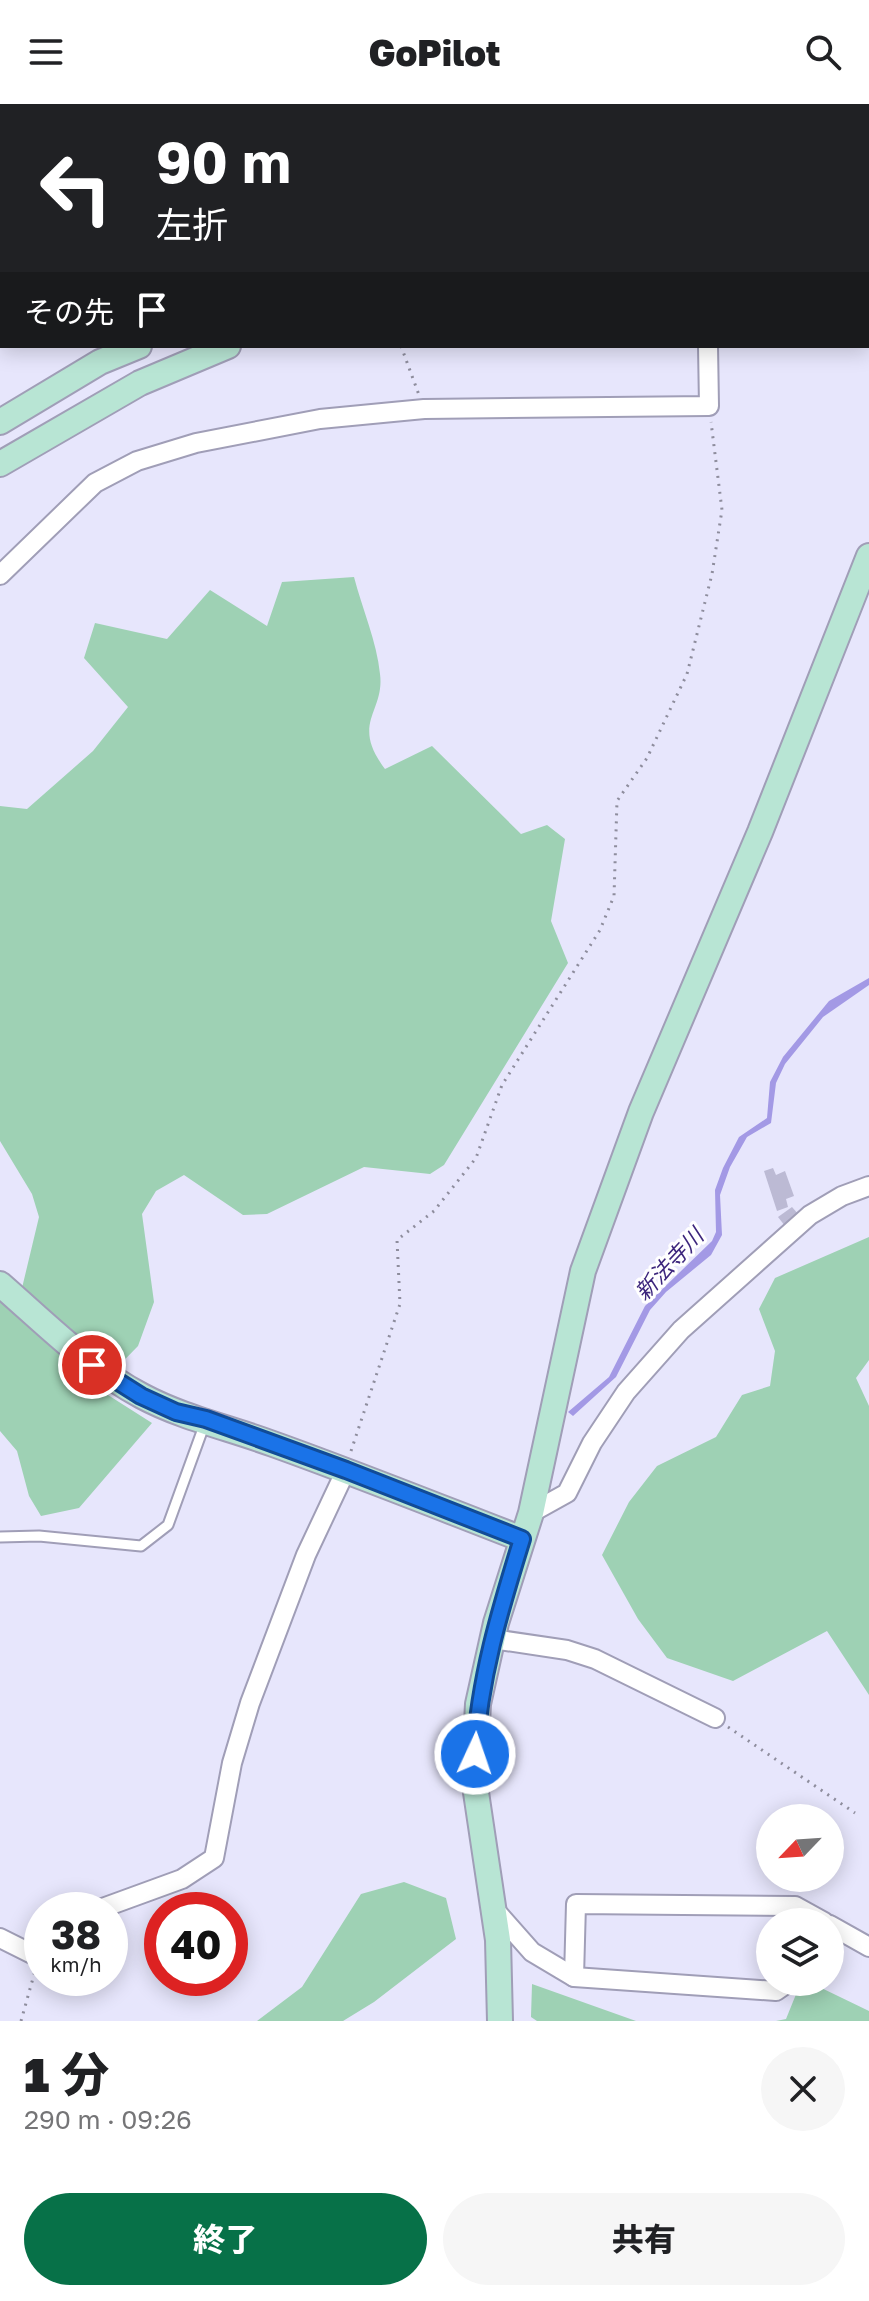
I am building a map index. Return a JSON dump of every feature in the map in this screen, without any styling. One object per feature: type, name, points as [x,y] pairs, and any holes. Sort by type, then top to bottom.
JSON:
[{"type":"street","points":[[0,422],[100,362],[134,348]]},
{"type":"street","points":[[0,464],[140,383],[223,348]]},
{"type":"street","points":[[0,575],[95,483],[137,461],[196,443],[320,419],[424,409],[709,406],[708,348]]},
{"type":"street","points":[[500,2021],[498,1940],[474,1779],[478,1704],[493,1639],[531,1513],[572,1314],[604,1210],[641,1112],[760,832],[869,556]]},
{"type":"street","points":[[531,1513],[567,1493],[592,1443],[626,1392],[681,1330],[810,1215],[842,1196],[869,1186]]},
{"type":"street","points":[[0,1284],[92,1365],[153,1401],[176,1412],[206,1419],[346,1470],[522,1539]]},
{"type":"street","points":[[128,1899],[182,1879],[214,1858],[232,1763],[250,1703],[306,1555],[346,1470]]},
{"type":"street","points":[[493,1639],[567,1650],[595,1659],[715,1718]]},
{"type":"street","points":[[574,1977],[576,1904],[798,1908]]},
{"type":"street","points":[[494,1909],[532,1952],[574,1977],[756,1990]]},
{"type":"street","points":[[844,1933],[869,1947]]},
{"type":"street","points":[[0,1938],[24,1948]]},
{"type":"lane","points":[[0,1537],[39,1536],[141,1546],[168,1525],[206,1419]]},
{"type":"path","points":[[402,348],[424,409]]},
{"type":"path","points":[[346,1470],[400,1304],[397,1240],[434,1211],[476,1158],[502,1085],[600,930],[614,896],[617,801],[647,758],[687,674],[712,574],[722,510],[709,406]]},
{"type":"path","points":[[715,1718],[855,1813]]},
{"type":"path","points":[[21,2021],[28,1996]]},
{"type":"green space","points":[[354,577],[373,637],[380,674],[378,698],[369,729],[375,753],[385,769],[432,746],[521,834],[547,825],[565,839],[551,921],[568,963],[444,1165],[430,1174],[364,1167],[267,1214],[243,1215],[184,1175],[156,1191],[142,1214],[154,1302],[138,1346],[97,1388],[152,1423],[79,1508],[41,1516],[29,1496],[17,1451],[0,1431],[0,1285],[22,1288],[39,1217],[32,1194],[0,1141],[0,806],[27,809],[93,751],[128,707],[84,658],[95,623],[167,639],[210,590],[267,626],[282,582]]},
{"type":"green space","points":[[869,1237],[869,1360],[856,1378],[869,1406],[869,1695],[827,1631],[733,1681],[667,1658],[638,1619],[602,1555],[629,1502],[657,1466],[716,1437],[742,1395],[770,1386],[775,1351],[759,1309],[775,1278]]},
{"type":"green space","points":[[404,1882],[446,1898],[456,1939],[374,2002],[343,2021],[257,2021],[302,1987],[361,1894]]},
{"type":"green space","points":[[532,1984],[636,2021],[537,2021],[531,2017]]},
{"type":"green space","points":[[795,1996],[838,1996],[869,2011],[869,2021],[776,2021],[786,2019]]},
{"type":"shaded area","points":[[869,978],[869,985],[823,1017],[785,1064],[776,1083],[771,1123],[747,1137],[730,1167],[720,1195],[722,1235],[711,1255],[666,1292],[650,1310],[616,1377],[573,1416],[568,1412],[609,1377],[645,1306],[712,1241],[716,1232],[715,1190],[723,1168],[739,1137],[767,1118],[770,1082],[783,1057],[829,1001]]},
{"type":"building","points":[[773,1168],[776,1175],[785,1171],[794,1196],[786,1199],[788,1207],[777,1211],[764,1171]]},
{"type":"building","points":[[792,1207],[799,1215],[785,1226],[778,1217]]},
{"type":"route","points":[[92,1365],[141,1396],[176,1412],[206,1419],[346,1470],[522,1539],[496,1623],[478,1704],[475,1754]]},
{"type":"water label","name":"新法寺川","points":[[669,1264]]}]
